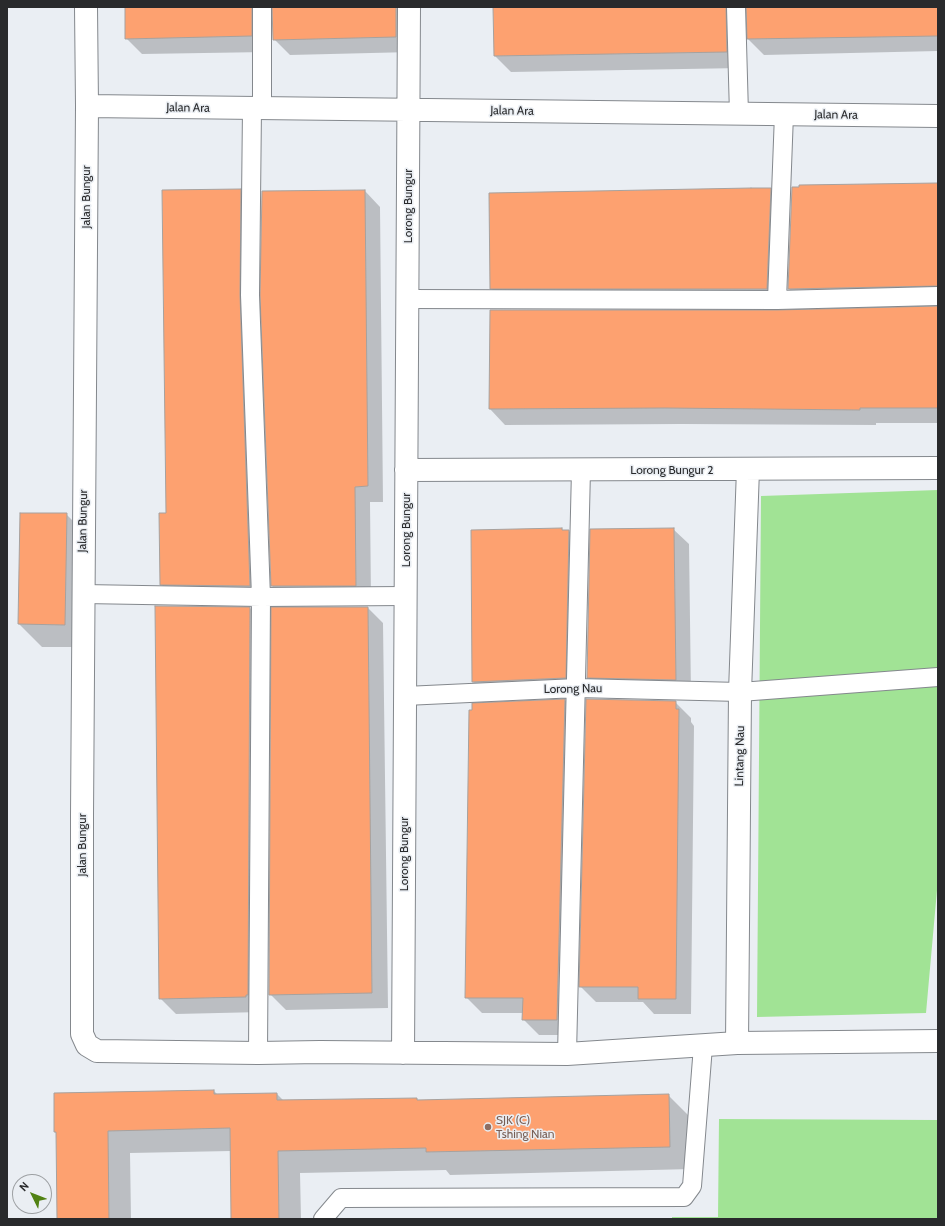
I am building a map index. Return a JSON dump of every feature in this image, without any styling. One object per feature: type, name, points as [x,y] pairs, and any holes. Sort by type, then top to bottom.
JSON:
[{"type":"street","name":"Jalan Bungur","points":[[86,7],[87,106],[83,594],[82,1034],[87,1044],[97,1051],[258,1053]]},
{"type":"street","name":"Lorong Bungur","points":[[403,1053],[409,7]]},
{"type":"street","name":"Jalan Ara","points":[[87,106],[938,116]]},
{"type":"street","name":"Lorong Bungur 2","points":[[406,470],[938,468]]},
{"type":"street","name":"Lintang Nau","points":[[737,1043],[740,692],[748,469]]},
{"type":"street","points":[[258,1053],[567,1054],[737,1043],[938,1041]]},
{"type":"lane","points":[[258,1053],[261,597],[250,295],[262,7]]},
{"type":"lane","points":[[736,7],[739,114]]},
{"type":"lane","points":[[777,300],[784,114]]},
{"type":"lane","points":[[408,299],[777,300],[938,296]]},
{"type":"lane","points":[[567,1054],[577,688],[581,470]]},
{"type":"lane","points":[[83,594],[261,597],[406,596]]},
{"type":"lane","name":"Lorong Nau","points":[[405,696],[577,688],[740,692],[938,677]]},
{"type":"lane","points":[[323,1219],[342,1198],[684,1197],[692,1186],[703,1046]]},
{"type":"green space","points":[[938,490],[938,879],[926,1013],[757,1017],[761,496]]},
{"type":"green space","points":[[719,1119],[938,1120],[938,1219],[672,1219],[672,1217],[718,1217]]},
{"type":"building","points":[[125,7],[252,7],[252,36],[125,39]]},
{"type":"building","points":[[272,7],[396,7],[396,37],[273,40]]},
{"type":"building","points":[[493,7],[726,7],[727,52],[494,56]]},
{"type":"building","points":[[746,7],[938,7],[938,36],[747,39]]},
{"type":"building","points":[[938,183],[938,286],[788,289],[792,187],[799,187],[799,185]]},
{"type":"building","points":[[771,188],[767,289],[490,289],[489,193]]},
{"type":"building","points":[[241,189],[240,295],[250,586],[160,585],[159,513],[166,513],[162,190]]},
{"type":"building","points":[[365,190],[368,486],[355,487],[356,586],[271,586],[260,295],[262,191]]},
{"type":"building","points":[[938,306],[938,408],[860,408],[860,410],[665,408],[489,409],[490,310],[777,310]]},
{"type":"building","points":[[20,513],[67,513],[65,625],[18,624]]},
{"type":"building","points":[[562,528],[562,530],[569,530],[566,678],[472,682],[471,530]]},
{"type":"building","points":[[674,528],[676,680],[587,678],[590,529]]},
{"type":"building","points":[[155,606],[250,607],[248,995],[246,995],[246,997],[159,999]]},
{"type":"building","points":[[271,607],[368,607],[372,993],[269,995]]},
{"type":"building","points":[[565,699],[557,1020],[522,1020],[523,998],[465,998],[469,710],[472,710],[472,703]]},
{"type":"building","points":[[586,699],[676,701],[676,709],[679,709],[676,999],[638,999],[638,987],[579,987]]},
{"type":"building","points":[[214,1090],[214,1094],[277,1093],[277,1100],[417,1098],[417,1100],[669,1094],[670,1147],[426,1152],[426,1148],[278,1151],[279,1219],[231,1219],[230,1128],[108,1131],[109,1219],[57,1219],[54,1093]]},
{"type":"place","name":"SJK (C) Tshing Nian","points":[[488,1127]]}]
